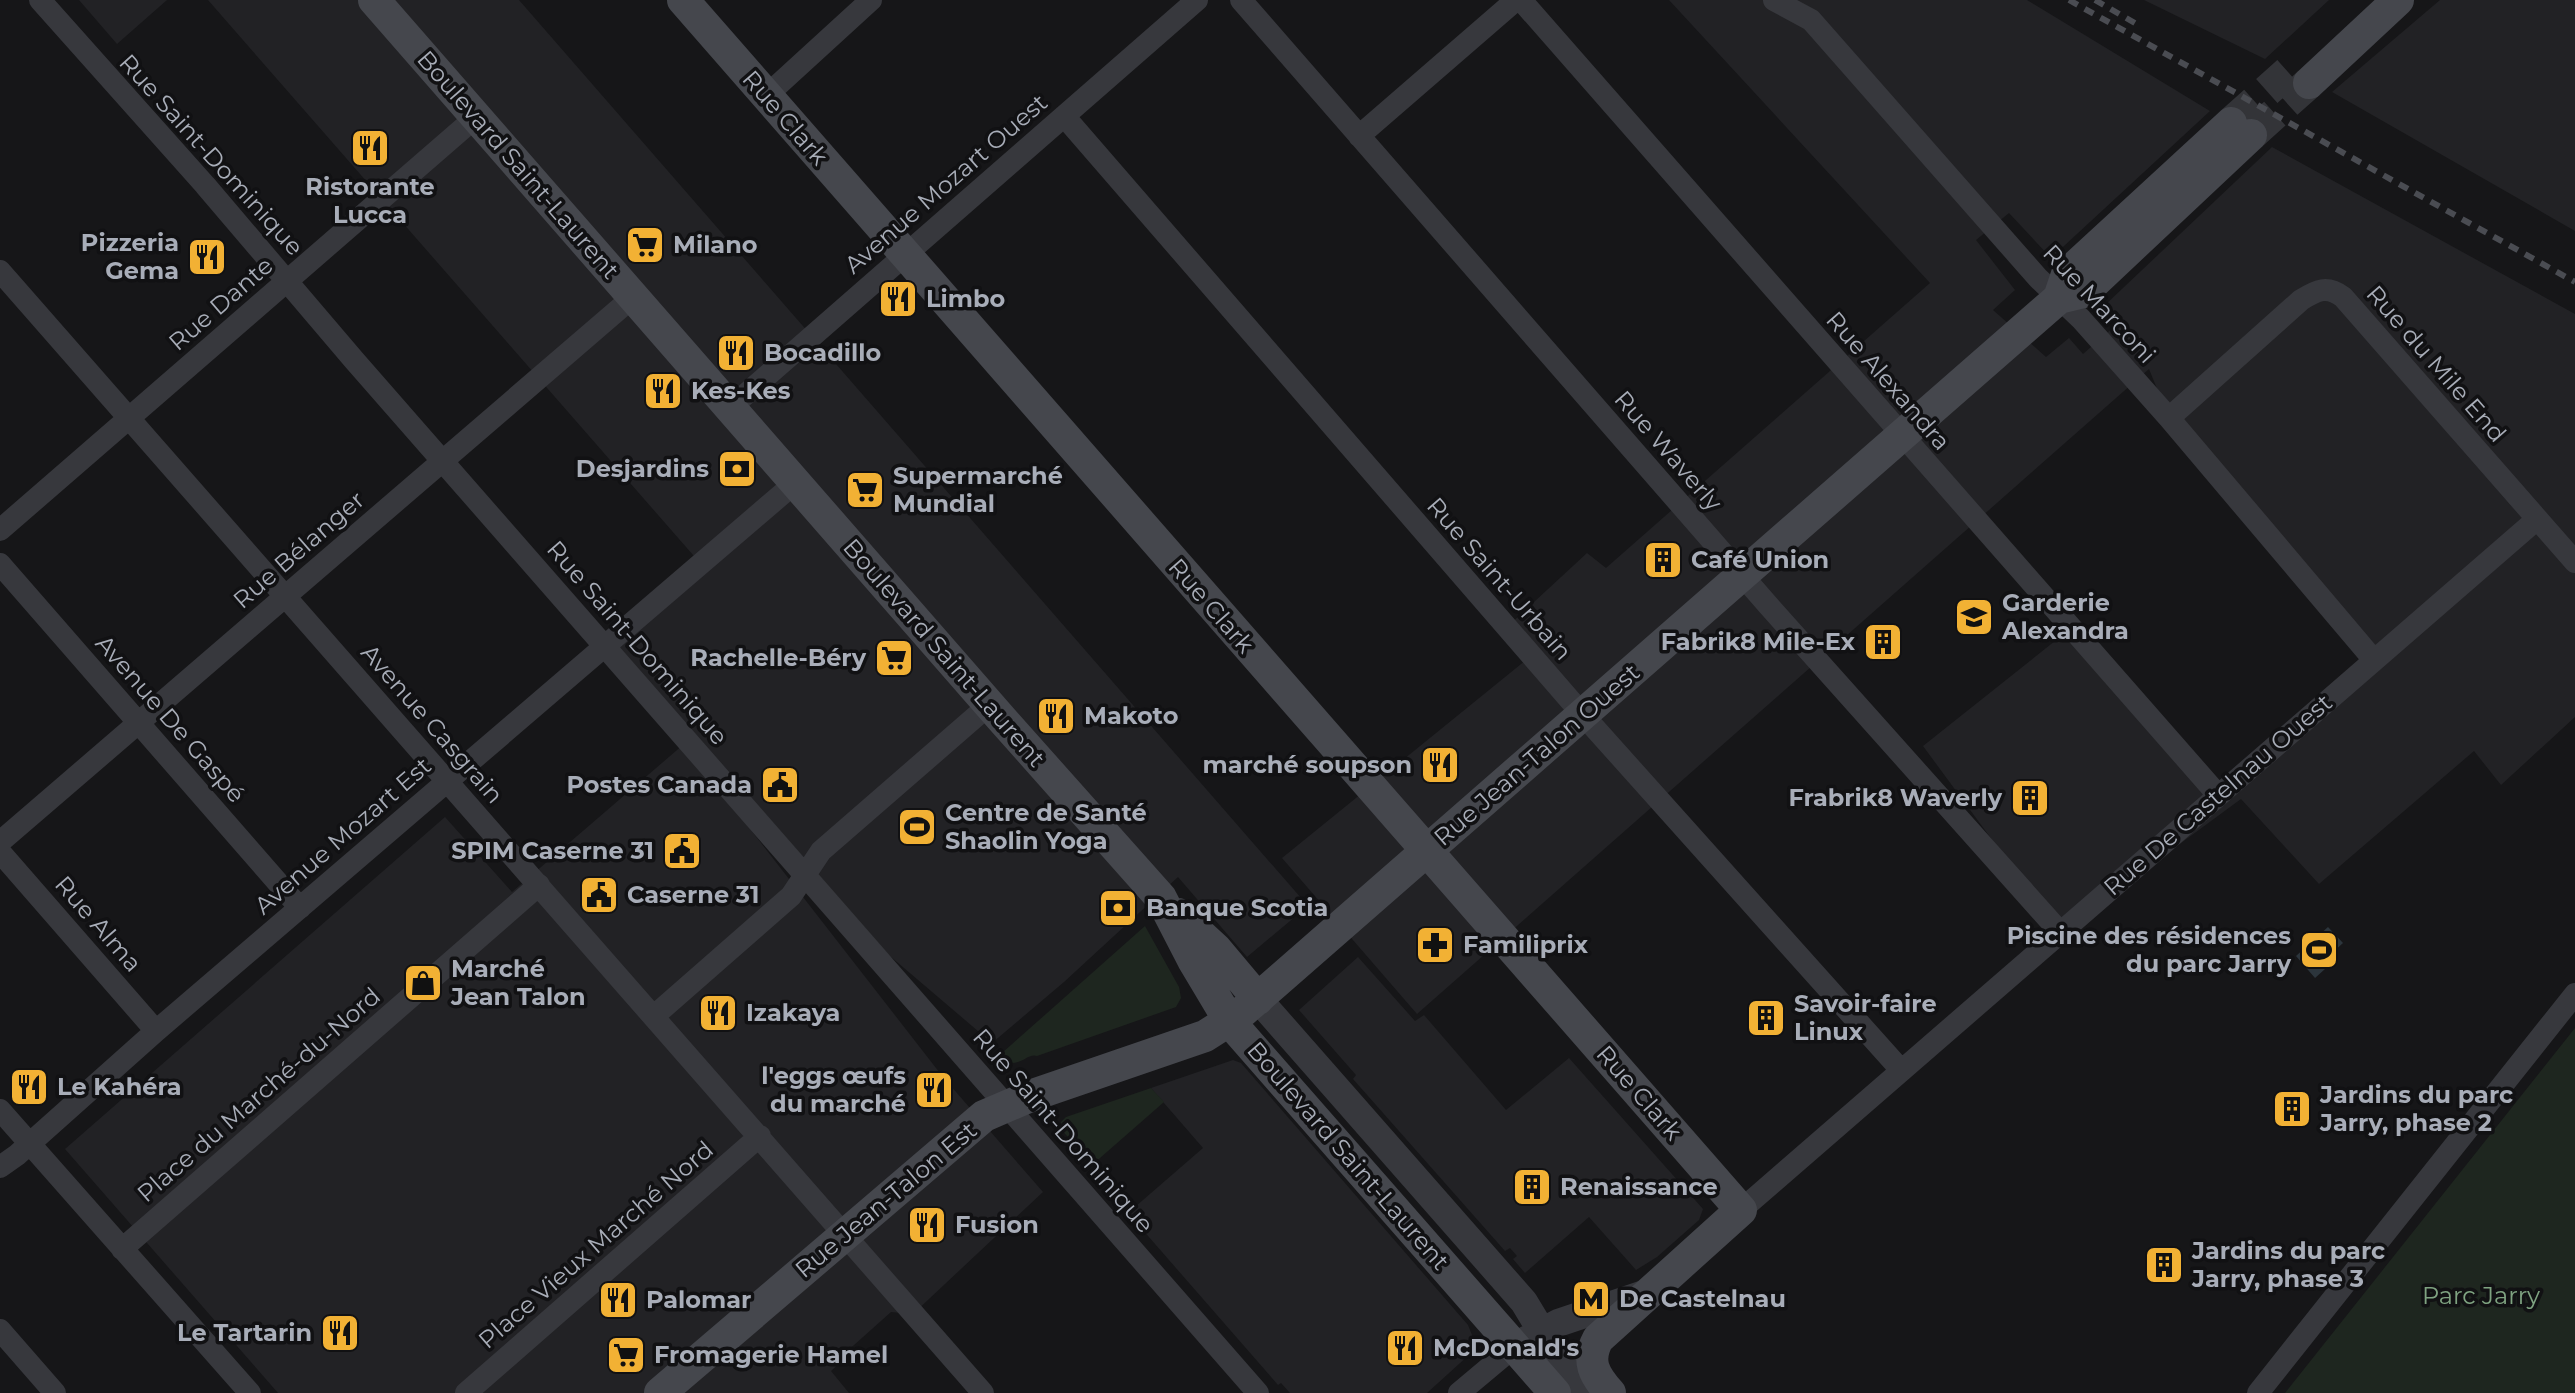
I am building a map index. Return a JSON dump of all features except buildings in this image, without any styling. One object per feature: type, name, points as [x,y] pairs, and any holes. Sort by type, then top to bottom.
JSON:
[{"type":"main road","name":"Boulevard Saint-Laurent","points":[[374,0],[1161,898],[1230,1022],[1528,1339],[1555,1393]]},
{"type":"main road","name":"Rue Clark","points":[[683,0],[1741,1210]]},
{"type":"main road","points":[[2366,0],[2298,78],[2398,0]]},
{"type":"main road","name":"Rue Jean-Talon Ouest","points":[[1230,1022],[2059,298],[2084,292],[2241,129]]},
{"type":"main road","points":[[1161,898],[1216,949],[1258,999]]},
{"type":"main road","name":"Rue Jean-Talon Est","points":[[660,1393],[976,1122],[1007,1105],[1205,1036],[1230,1022]]},
{"type":"main road","name":"Rue De Castelnau Ouest","points":[[1650,1292],[1741,1210]]},
{"type":"main road","points":[[1610,1393],[1592,1367],[1592,1352],[1602,1334],[1650,1292]]},
{"type":"street","name":"Rue Saint-Dominique","points":[[40,0],[1258,1393]]},
{"type":"street","points":[[766,96],[871,0]]},
{"type":"street","name":"Avenue Mozart Ouest","points":[[730,408],[1197,0]]},
{"type":"street","name":"Rue Waverly","points":[[1241,0],[1742,575],[2060,932]]},
{"type":"street","points":[[1359,136],[1518,0]]},
{"type":"street","name":"Rue Alexandra","points":[[1518,0],[2218,795]]},
{"type":"street","name":"Rue Marconi","points":[[1774,0],[1811,20],[2038,278],[2169,418],[2373,659]]},
{"type":"street","name":"Rue Saint-Urbain","points":[[1064,116],[1583,715],[1901,1070]]},
{"type":"street","name":"Rue Dante","points":[[0,530],[476,117]]},
{"type":"street","name":"Avenue Casgrain","points":[[0,271],[983,1393]]},
{"type":"street","name":"Rue du Mile End","points":[[2169,418],[2301,300],[2322,289],[2333,290],[2343,297],[2575,562]]},
{"type":"street","name":"Rue Bélanger","points":[[0,842],[633,297]]},
{"type":"street","name":"Avenue Mozart Est","points":[[0,1167],[795,483]]},
{"type":"street","name":"Rue De Castelnau Ouest","points":[[1741,1210],[2536,520]]},
{"type":"street","name":"Avenue De Gaspé","points":[[0,564],[300,908]]},
{"type":"street","points":[[654,1016],[791,896],[821,851],[989,705]]},
{"type":"street","name":"Rue Alma","points":[[0,852],[156,1031]]},
{"type":"street","name":"Place du Marché-du-Nord","points":[[122,1249],[539,885]]},
{"type":"street","points":[[2258,1393],[2575,994]]},
{"type":"street","name":"Boulevard Saint-Laurent","points":[[1258,999],[1524,1302],[1528,1339],[1560,1361],[1589,1393]]},
{"type":"street","points":[[0,1110],[250,1393]]},
{"type":"street","name":"Place Vieux Marché Nord","points":[[466,1393],[760,1136]]},
{"type":"street","name":"Rue De Castelnau Ouest","points":[[1528,1339],[1650,1292]]},
{"type":"street","points":[[0,1330],[55,1393]]},
{"type":"street","points":[[1459,1393],[1528,1339]]},
{"type":"shaded area","points":[[79,0],[167,0],[117,44]]},
{"type":"shaded area","points":[[208,0],[519,0],[1308,906],[1247,957],[1178,877],[1064,982],[992,1043],[816,893],[604,646],[700,563]]},
{"type":"shaded area","points":[[1669,0],[2027,0],[2210,111],[2051,258],[2009,213],[1976,240],[2015,290],[1993,310],[2046,357],[2069,338],[2083,354],[2115,326],[2104,306],[2272,147],[2575,314],[2575,717],[2501,785],[2474,751],[2319,884],[2241,799],[2060,932],[1923,746],[2070,629],[2218,795],[2382,653],[2169,418],[2149,369],[1417,1014],[1282,858],[1531,656],[1507,627],[1587,553],[1606,568],[1930,283]]},
{"type":"shaded area","points":[[2144,0],[2329,0],[2265,59]]},
{"type":"shaded area","points":[[2440,0],[2575,0],[2575,231],[2332,92]]},
{"type":"shaded area","name":"Marché Jean Talon","points":[[684,744],[943,1077],[1043,1192],[913,1314],[891,1312],[844,1354],[841,1362],[831,1371],[849,1393],[278,1393],[65,1149],[445,817],[512,892]]},
{"type":"shaded area","name":"Piscine des résidences du parc Jarry","points":[[2328,927],[2343,943],[2321,963],[2325,969],[2315,978],[2296,956]]},
{"type":"shaded area","points":[[1358,957],[1415,1021],[1424,1015],[1506,1110],[1569,1058],[1703,1209],[1699,1220],[1657,1257],[1636,1270],[1589,1217],[1525,1273],[1513,1259],[1517,1256],[1510,1248],[1505,1251],[1353,1079],[1356,1075],[1299,1010]]},
{"type":"shaded area","points":[[1233,1060],[1241,1063],[1468,1325],[1474,1340],[1470,1354],[1427,1393],[1290,1393],[1281,1383],[1278,1385],[1128,1213],[1203,1148],[1151,1088]]},
{"type":"green space","points":[[1145,926],[1179,987],[1181,998],[1176,1007],[1016,1063],[1002,1053]]},
{"type":"green space","name":"Parc Jarry","points":[[2575,1028],[2575,1393],[2285,1393]]},
{"type":"green space","points":[[1151,1088],[1164,1102],[1092,1165],[1061,1129],[1061,1122],[1066,1117]]},
{"type":"tunnel","points":[[2231,123],[2288,72]]},
{"type":"tunnel","points":[[2251,135],[2309,83]]},
{"type":"railway","points":[[2069,0],[2575,282]]},
{"type":"railway","points":[[2095,0],[2140,26]]},
{"type":"place","name":"Ristorante Lucca","points":[[370,148]]},
{"type":"place","name":"Milano","points":[[645,245]]},
{"type":"place","name":"Pizzeria Gema","points":[[207,257]]},
{"type":"place","name":"Limbo","points":[[898,299]]},
{"type":"place","name":"Bocadillo","points":[[736,353]]},
{"type":"place","name":"Kes-Kes","points":[[663,391]]},
{"type":"place","name":"Desjardins","points":[[737,469]]},
{"type":"place","name":"Supermarché Mundial","points":[[865,490]]},
{"type":"place","name":"Café Union","points":[[1663,560]]},
{"type":"place","name":"Garderie Alexandra","points":[[1974,617]]},
{"type":"place","name":"Fabrik8 Mile-Ex","points":[[1883,642]]},
{"type":"place","name":"Rachelle-Béry","points":[[894,658]]},
{"type":"place","name":"Makoto","points":[[1056,716]]},
{"type":"place","name":"marché soupson","points":[[1440,765]]},
{"type":"place","name":"Postes Canada","points":[[780,785]]},
{"type":"place","name":"Frabrik8 Waverly","points":[[2030,798]]},
{"type":"place","name":"Centre de Santé Shaolin Yoga","points":[[917,827]]},
{"type":"place","name":"SPIM Caserne 31","points":[[682,851]]},
{"type":"place","name":"Caserne 31","points":[[599,895]]},
{"type":"place","name":"Banque Scotia","points":[[1118,908]]},
{"type":"place","name":"Familiprix","points":[[1435,945]]},
{"type":"place","name":"Piscine des résidences du parc Jarry","points":[[2319,950]]},
{"type":"place","name":"Marché Jean Talon","points":[[423,983]]},
{"type":"place","name":"Izakaya","points":[[718,1013]]},
{"type":"place","name":"Savoir-faire Linux","points":[[1766,1018]]},
{"type":"place","name":"Le Kahéra","points":[[29,1087]]},
{"type":"place","name":"l'eggs œufs du marché","points":[[934,1090]]},
{"type":"place","name":"Jardins du parc Jarry, phase 2","points":[[2292,1109]]},
{"type":"place","name":"Renaissance","points":[[1532,1187]]},
{"type":"place","name":"Fusion","points":[[927,1225]]},
{"type":"place","name":"Jardins du parc Jarry, phase 3","points":[[2164,1265]]},
{"type":"place","name":"De Castelnau","points":[[1591,1299]]},
{"type":"place","name":"Palomar","points":[[618,1300]]},
{"type":"place","name":"Le Tartarin","points":[[340,1333]]},
{"type":"place","name":"McDonald's","points":[[1405,1348]]},
{"type":"place","name":"Fromagerie Hamel","points":[[626,1355]]}]
